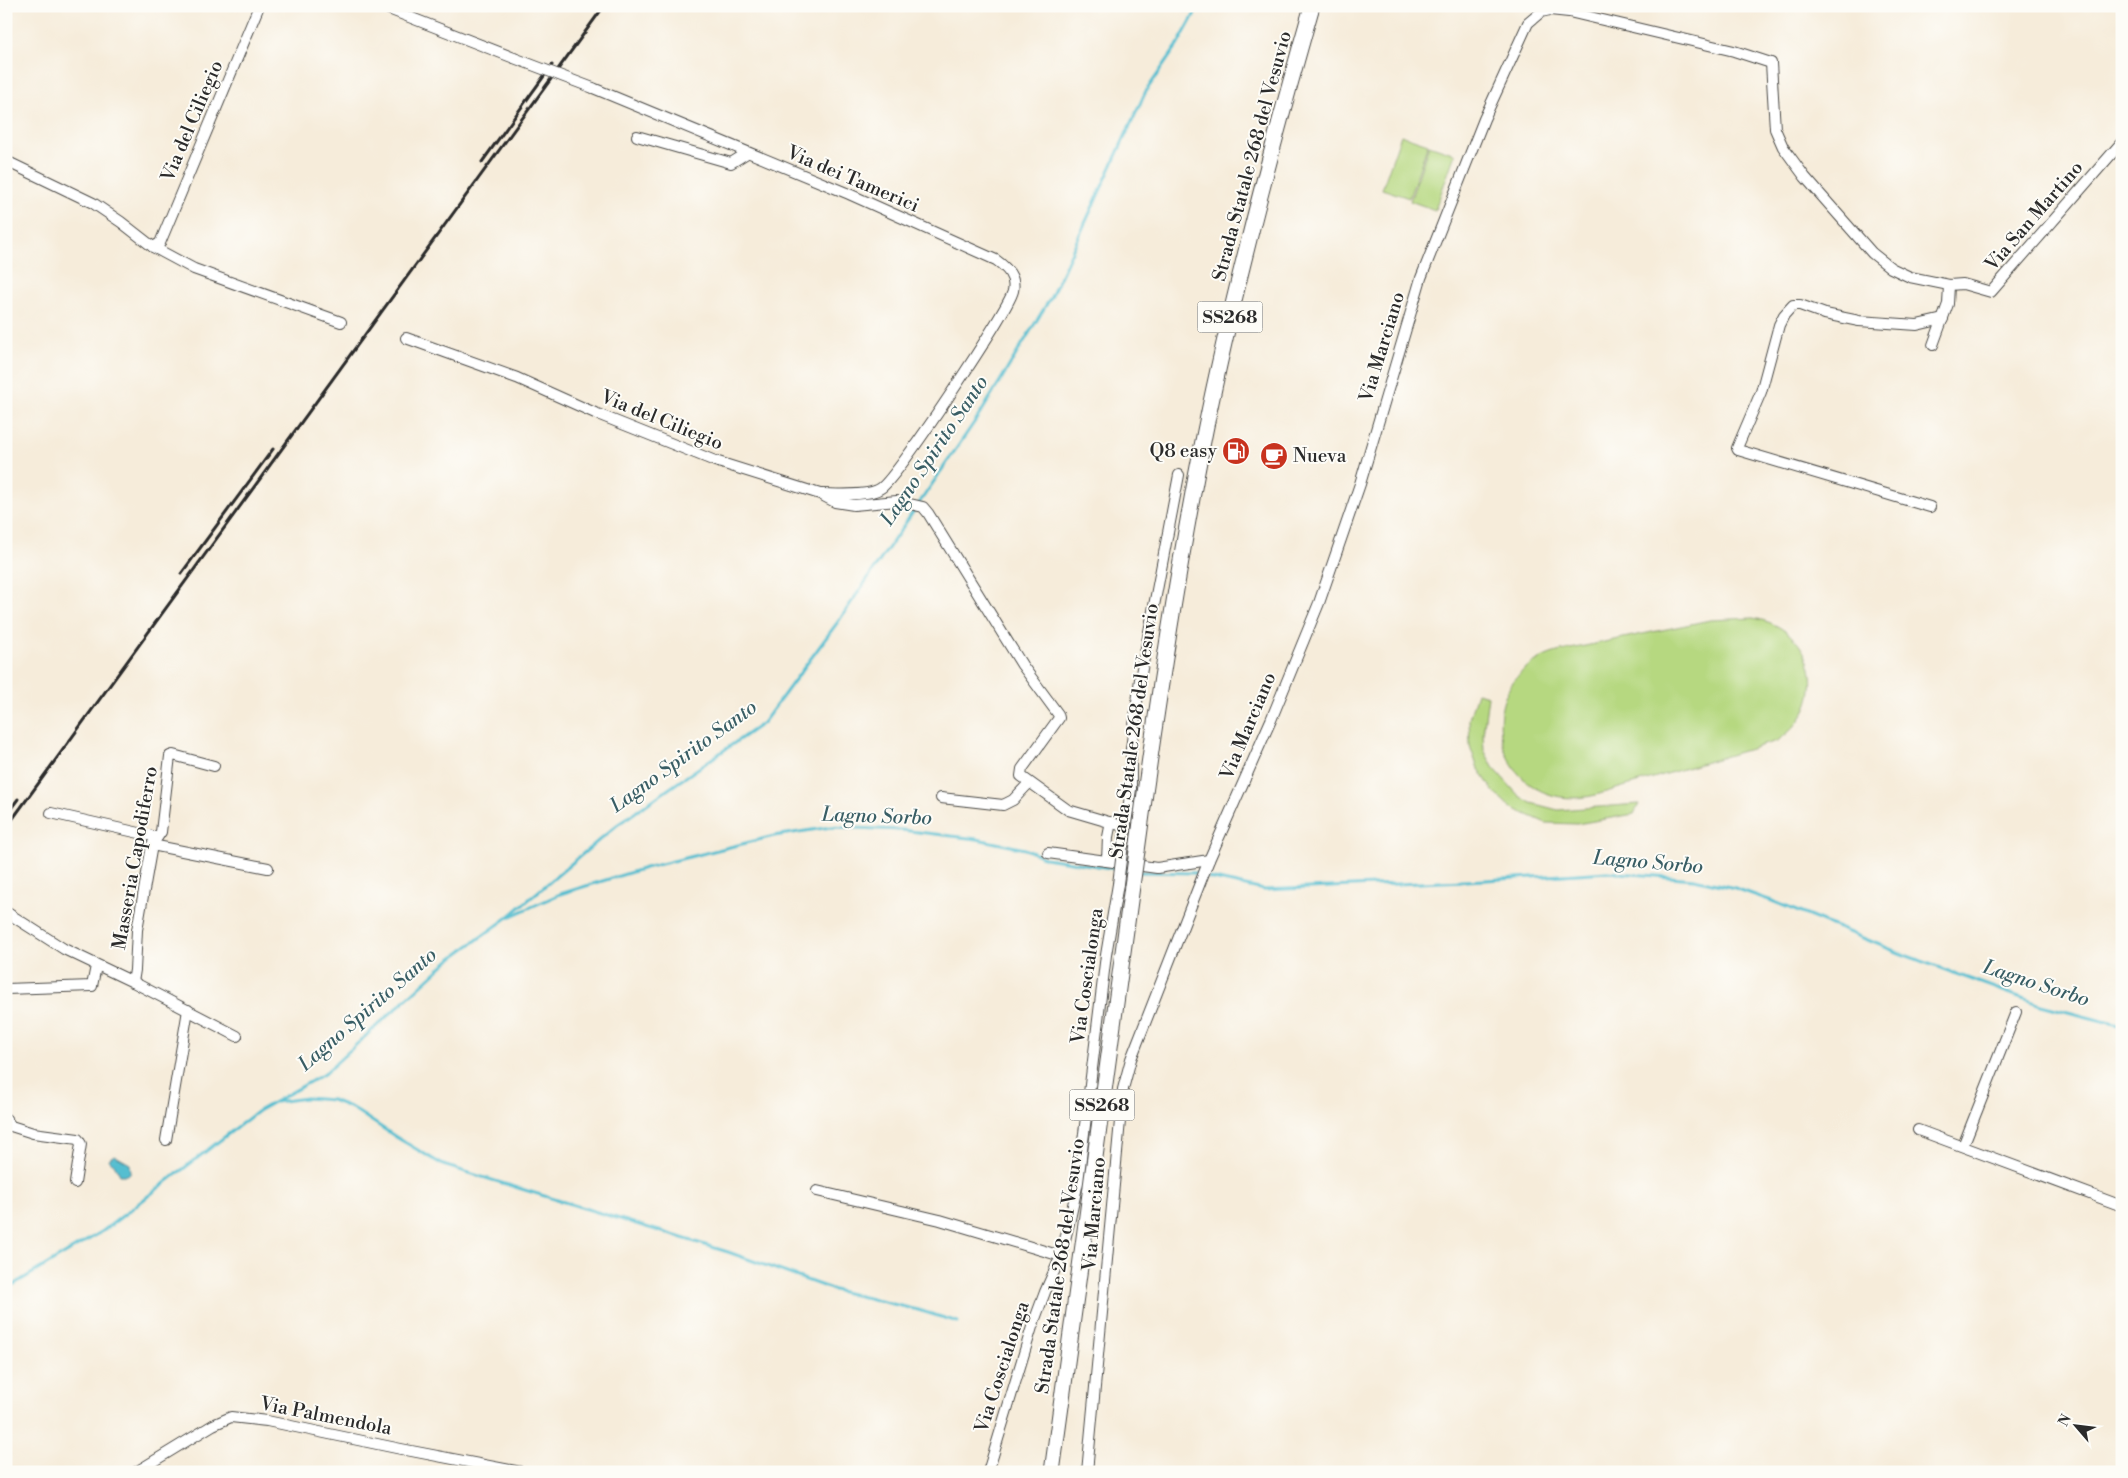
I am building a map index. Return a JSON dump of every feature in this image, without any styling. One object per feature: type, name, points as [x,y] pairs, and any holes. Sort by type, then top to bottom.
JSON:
[{"type":"highway","name":"Strada Statale 268 del Vesuvio","points":[[1052,1472],[1068,1357],[1130,848],[1168,632],[1205,430],[1232,310],[1259,200],[1312,6]]},
{"type":"street","name":"Via del Ciliegio","points":[[153,247],[160,243],[259,6]]},
{"type":"street","name":"Via dei Tamerici","points":[[381,6],[593,88],[849,194],[996,260],[1008,270],[1012,278],[1013,294],[902,466],[881,488],[868,493],[820,494]]},
{"type":"street","name":"Via San Martino","points":[[1534,11],[1569,12],[1725,48],[1771,63],[1775,129],[1783,147],[1805,177],[1872,253],[1891,268],[1910,277],[1949,284],[1963,284],[1991,292],[2050,222],[2122,142]]},
{"type":"street","name":"Via Marciano","points":[[1087,1472],[1124,1089],[1131,1059],[1209,860],[1271,720],[1319,603],[1360,484],[1421,278],[1520,37],[1534,11]]},
{"type":"street","points":[[637,136],[731,163],[747,153]]},
{"type":"street","points":[[6,161],[93,203],[153,247],[194,269],[341,322]]},
{"type":"street","points":[[1933,345],[1948,304],[1949,284]]},
{"type":"street","points":[[1930,507],[1840,482],[1736,448],[1761,392],[1779,325],[1793,306],[1800,305],[1825,314],[1859,321],[1917,325],[1943,319]]},
{"type":"street","name":"Via del Ciliegio","points":[[406,338],[517,378],[595,413],[715,461],[820,494],[835,502],[854,505],[897,501],[911,506],[923,507],[1022,666],[1058,714],[1059,718],[1020,774],[1029,783]]},
{"type":"street","points":[[1130,848],[1126,827],[1131,788],[1130,749],[1140,680],[1179,475]]},
{"type":"street","name":"Masseria Capodiferro","points":[[133,982],[137,930],[154,841],[161,832],[170,756],[173,755],[214,766]]},
{"type":"street","points":[[941,798],[1003,805],[1013,800],[1029,783],[1068,810],[1126,827]]},
{"type":"street","points":[[51,813],[154,841],[268,868]]},
{"type":"street","points":[[1107,861],[1111,822]]},
{"type":"street","points":[[1048,853],[1157,868],[1209,860]]},
{"type":"street","name":"Via Coscialonga","points":[[988,1472],[1032,1327],[1061,1256],[1078,1182],[1106,955],[1125,885]]},
{"type":"street","points":[[6,912],[32,930],[96,966],[133,982],[237,1036]]},
{"type":"street","points":[[6,989],[92,986],[96,966]]},
{"type":"street","points":[[166,1140],[188,1010]]},
{"type":"street","points":[[1963,1146],[2016,1012]]},
{"type":"street","points":[[6,1119],[11,1126],[33,1133],[78,1139],[81,1144],[75,1182]]},
{"type":"street","points":[[1918,1130],[2122,1206]]},
{"type":"street","points":[[817,1191],[940,1220],[1061,1256]]},
{"type":"street","name":"Via Palmendola","points":[[136,1472],[213,1425],[231,1417],[267,1421],[401,1450],[521,1472]]},
{"type":"green space","points":[[1401,135],[1428,144],[1409,198],[1382,189]]},
{"type":"green space","points":[[1429,145],[1455,154],[1435,210],[1410,201]]},
{"type":"green space","points":[[1753,618],[1775,625],[1792,637],[1804,652],[1810,670],[1811,689],[1806,708],[1795,726],[1777,741],[1596,795],[1561,797],[1533,787],[1513,767],[1502,742],[1501,714],[1510,688],[1529,665],[1561,651],[1710,620]]},
{"type":"green space","points":[[1477,693],[1488,696],[1483,734],[1484,750],[1493,767],[1519,796],[1531,803],[1558,810],[1639,804],[1634,814],[1577,824],[1546,823],[1510,807],[1493,791],[1477,766],[1470,746],[1469,719]]},
{"type":"water","points":[[114,1155],[130,1164],[131,1172],[128,1175],[120,1175],[114,1164],[110,1161],[109,1159]]},
{"type":"waterway","name":"Lagno Spirito Santo","points":[[6,1289],[103,1231],[258,1111],[324,1074],[448,961],[507,918],[617,825],[763,723],[840,619],[982,411],[1051,297],[1146,91],[1177,46],[1199,6]]},
{"type":"waterway","name":"Lagno Sorbo","points":[[509,917],[560,894],[645,868],[774,836],[831,827],[901,830],[977,839],[1025,849],[1045,858],[1130,871]]},
{"type":"waterway","name":"Lagno Sorbo","points":[[1139,872],[1196,873]]},
{"type":"waterway","name":"Lagno Sorbo","points":[[1209,878],[1264,890],[1486,880],[1607,872],[1694,879],[1735,888],[1772,901],[1902,954],[2041,1005],[2122,1026]]},
{"type":"waterway","points":[[276,1102],[306,1098],[332,1100],[352,1108],[443,1165],[728,1252],[834,1290],[918,1310],[958,1322]]},
{"type":"railway","points":[[6,828],[604,6]]},
{"type":"railway","points":[[482,162],[552,65]]},
{"type":"railway","points":[[181,574],[273,449]]},
{"type":"railway","points":[[6,815],[18,799]]},
{"type":"place","name":"Q8 easy","points":[[1236,451]]},
{"type":"place","name":"Nueva","points":[[1274,456]]}]
